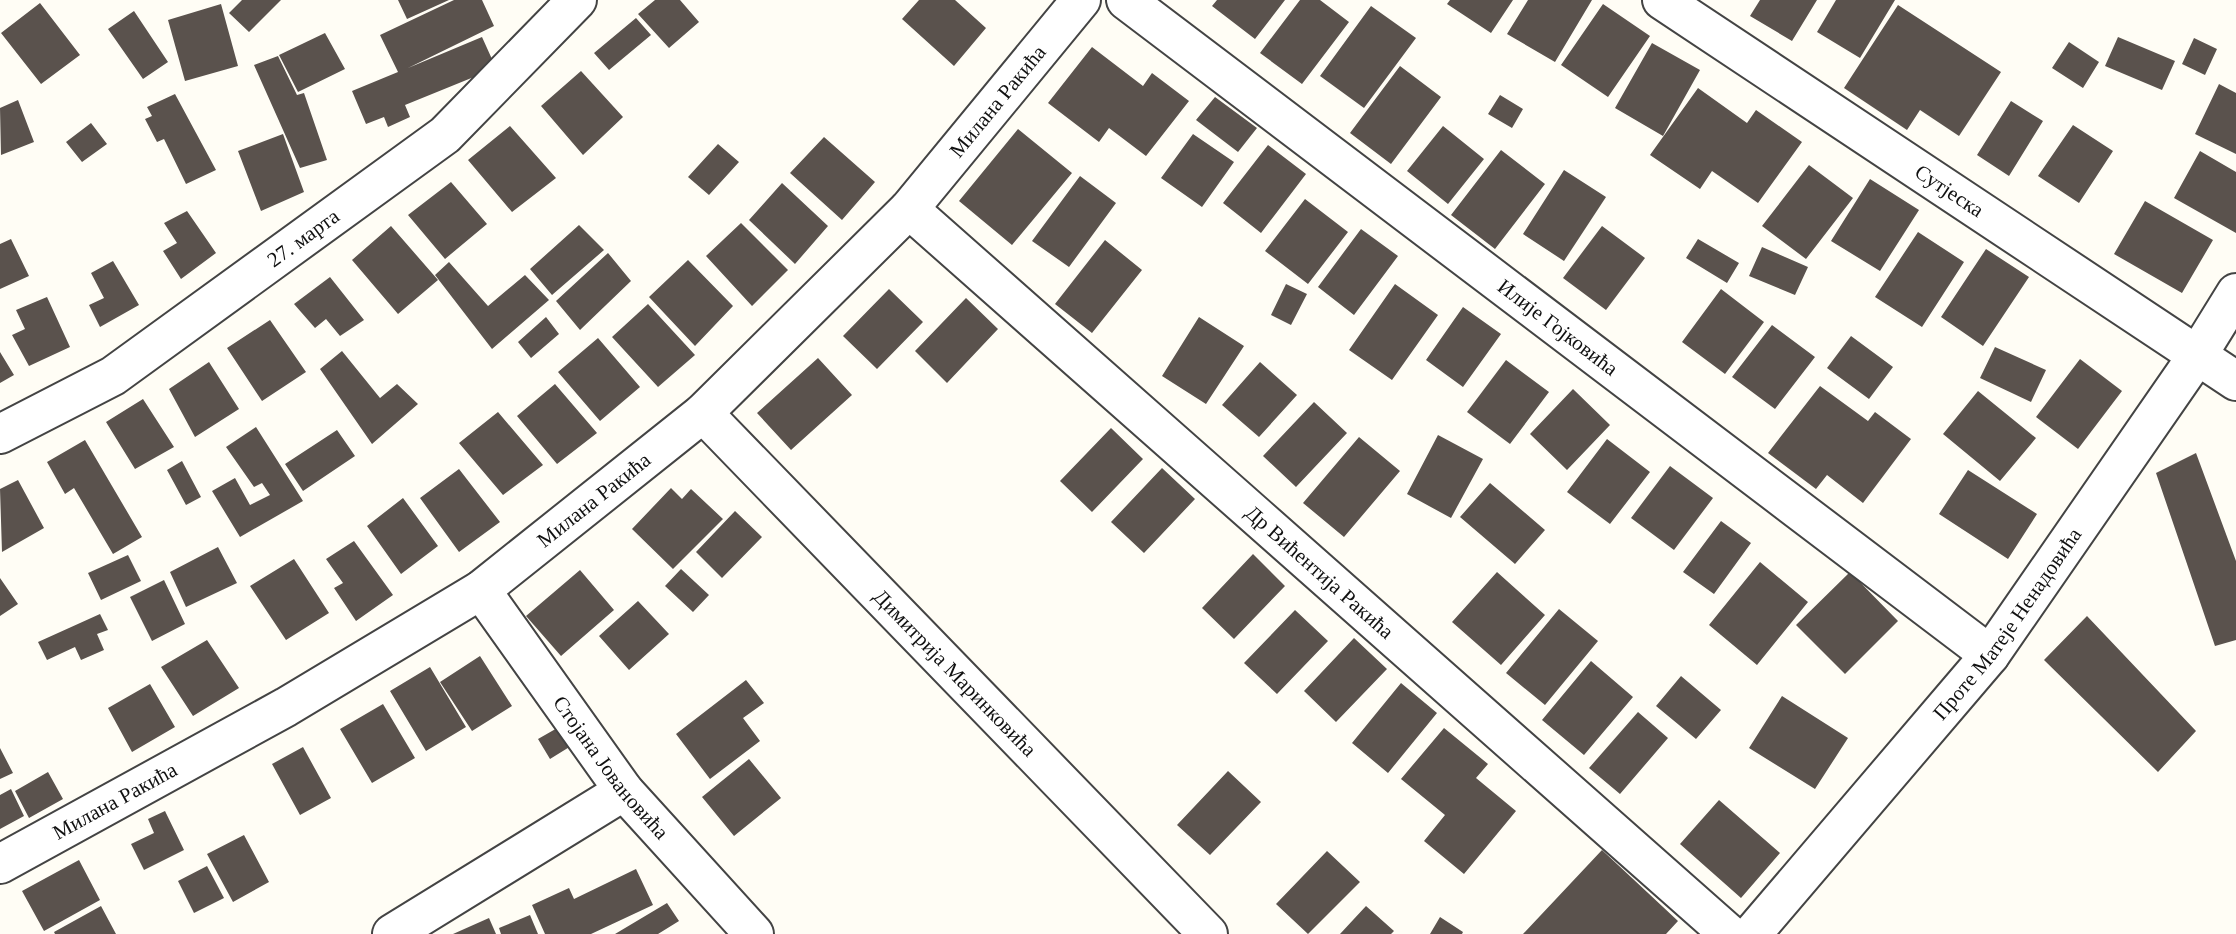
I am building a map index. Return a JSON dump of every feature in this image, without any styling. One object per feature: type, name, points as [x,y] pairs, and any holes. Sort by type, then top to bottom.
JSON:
[{"type":"street","name":"27. марта","points":[[0,433],[113,376],[445,135],[577,0]]},
{"type":"street","name":"Милана Ракића","points":[[0,864],[286,707],[481,590],[703,413],[909,209],[1081,0]]},
{"type":"street","name":"Илије Гојковића","points":[[1126,0],[1990,655]]},
{"type":"street","name":"Сутјеска","points":[[1662,0],[2236,381]]},
{"type":"street","name":"Др Вићентија Ракића","points":[[909,209],[1729,934]]},
{"type":"street","name":"Проте Матеје Ненадовића","points":[[1752,934],[1990,655],[2197,356],[2236,292]]},
{"type":"street","name":"Димитрија Маринковића","points":[[703,413],[1208,934]]},
{"type":"street","name":"Стојана Јовановића","points":[[481,590],[624,791],[754,934]]},
{"type":"street","points":[[392,934],[624,791]]},
{"type":"building","points":[[242,0],[281,0],[249,32],[229,13]]},
{"type":"building","points":[[398,0],[449,0],[407,19]]},
{"type":"building","points":[[454,0],[482,0],[494,26],[408,68],[482,37],[496,68],[405,105],[410,117],[388,127],[384,117],[366,124],[352,91],[398,72],[380,35]]},
{"type":"building","points":[[655,0],[680,0],[699,22],[669,48],[638,14]]},
{"type":"building","points":[[919,0],[955,0],[986,28],[954,66],[902,19]]},
{"type":"building","points":[[1217,0],[1285,0],[1255,39],[1212,6]]},
{"type":"building","points":[[1300,0],[1320,0],[1349,22],[1302,84],[1260,53]]},
{"type":"building","points":[[1450,0],[1513,0],[1491,33],[1447,4]]},
{"type":"building","points":[[1528,0],[1592,0],[1555,62],[1507,34]]},
{"type":"building","points":[[1760,0],[1817,0],[1792,41],[1750,16]]},
{"type":"building","points":[[1836,0],[1895,0],[1860,58],[1817,32]]},
{"type":"building","points":[[40,3],[80,55],[41,84],[1,33]]},
{"type":"building","points":[[221,4],[238,66],[185,81],[168,20]]},
{"type":"building","points":[[1603,4],[1650,36],[1608,97],[1561,65]]},
{"type":"building","points":[[1898,5],[2001,72],[1959,136],[1920,110],[1907,130],[1844,88]]},
{"type":"building","points":[[1371,6],[1416,38],[1364,108],[1320,76]]},
{"type":"building","points":[[134,11],[168,62],[143,79],[108,29]]},
{"type":"building","points":[[636,18],[651,35],[609,70],[594,53]]},
{"type":"building","points":[[325,33],[345,69],[298,92],[279,55]]},
{"type":"building","points":[[2118,37],[2175,61],[2162,90],[2105,66]]},
{"type":"building","points":[[2194,38],[2217,49],[2205,75],[2182,64]]},
{"type":"building","points":[[2069,42],[2099,62],[2083,88],[2052,68]]},
{"type":"building","points":[[1652,43],[1700,70],[1663,136],[1615,108]]},
{"type":"building","points":[[1092,47],[1143,86],[1152,73],[1189,101],[1146,156],[1109,128],[1099,142],[1048,103]]},
{"type":"building","points":[[278,56],[297,95],[304,93],[327,160],[300,168],[254,65]]},
{"type":"building","points":[[1400,66],[1441,97],[1391,164],[1350,133]]},
{"type":"building","points":[[581,71],[623,117],[583,155],[541,106]]},
{"type":"building","points":[[2219,84],[2236,93],[2236,154],[2195,134]]},
{"type":"building","points":[[1698,88],[1747,123],[1756,110],[1802,142],[1758,203],[1712,171],[1700,189],[1650,155]]},
{"type":"building","points":[[175,94],[216,170],[186,184],[164,139],[157,142],[145,119],[152,116],[147,107]]},
{"type":"building","points":[[1500,95],[1523,109],[1512,128],[1488,114]]},
{"type":"building","points":[[1215,97],[1257,128],[1238,152],[1196,120]]},
{"type":"building","points":[[18,100],[34,142],[1,155],[0,108]]},
{"type":"building","points":[[2011,101],[2043,121],[2009,176],[1977,155]]},
{"type":"building","points":[[91,123],[107,144],[82,162],[66,142]]},
{"type":"building","points":[[2073,125],[2113,151],[2079,203],[2038,176]]},
{"type":"building","points":[[510,126],[556,178],[512,212],[468,160]]},
{"type":"building","points":[[1443,126],[1484,159],[1448,204],[1407,171]]},
{"type":"building","points":[[1018,129],[1072,173],[1012,245],[959,201]]},
{"type":"building","points":[[283,134],[304,192],[261,211],[238,151]]},
{"type":"building","points":[[1193,134],[1234,162],[1202,207],[1161,178]]},
{"type":"building","points":[[824,137],[875,182],[842,220],[790,173]]},
{"type":"building","points":[[718,144],[739,162],[709,195],[688,177]]},
{"type":"building","points":[[1268,145],[1306,174],[1261,233],[1223,203]]},
{"type":"building","points":[[1501,150],[1545,184],[1495,249],[1451,215]]},
{"type":"building","points":[[2200,151],[2236,172],[2236,233],[2174,198]]},
{"type":"building","points":[[1809,165],[1853,198],[1806,259],[1762,226]]},
{"type":"building","points":[[1564,170],[1606,197],[1564,261],[1523,234]]},
{"type":"building","points":[[1080,176],[1116,203],[1069,267],[1032,241]]},
{"type":"building","points":[[1870,179],[1919,210],[1880,271],[1831,241]]},
{"type":"building","points":[[451,182],[487,224],[445,259],[408,215]]},
{"type":"building","points":[[782,183],[828,226],[795,264],[749,220]]},
{"type":"building","points":[[1305,199],[1348,232],[1308,284],[1265,251]]},
{"type":"building","points":[[2145,201],[2213,240],[2182,293],[2114,254]]},
{"type":"building","points":[[187,211],[216,253],[181,279],[163,251],[177,243],[164,223]]},
{"type":"building","points":[[741,223],[788,270],[752,306],[706,256]]},
{"type":"building","points":[[579,225],[604,250],[552,295],[530,269]]},
{"type":"building","points":[[391,226],[438,280],[398,314],[352,260]]},
{"type":"building","points":[[1602,226],[1645,258],[1606,310],[1563,278]]},
{"type":"building","points":[[1361,229],[1398,256],[1354,315],[1318,287]]},
{"type":"building","points":[[1918,232],[1964,262],[1922,327],[1875,297]]},
{"type":"building","points":[[11,239],[29,276],[0,289],[0,244]]},
{"type":"building","points":[[1698,239],[1739,263],[1727,283],[1686,258]]},
{"type":"building","points":[[1105,240],[1142,270],[1092,333],[1055,304]]},
{"type":"building","points":[[1762,247],[1808,267],[1795,295],[1749,276]]},
{"type":"building","points":[[1986,249],[2029,277],[1983,346],[1941,317]]},
{"type":"building","points":[[608,253],[631,281],[580,330],[556,301]]},
{"type":"building","points":[[688,260],[733,306],[695,346],[649,297]]},
{"type":"building","points":[[113,261],[139,305],[100,327],[89,305],[104,298],[91,273]]},
{"type":"building","points":[[449,262],[488,306],[525,275],[549,300],[492,349],[435,275]]},
{"type":"building","points":[[330,277],[364,320],[340,336],[326,319],[315,328],[294,304]]},
{"type":"building","points":[[1286,284],[1307,294],[1291,325],[1271,315]]},
{"type":"building","points":[[1395,284],[1438,315],[1392,380],[1349,350]]},
{"type":"building","points":[[889,289],[923,322],[877,369],[843,336]]},
{"type":"building","points":[[1721,289],[1764,322],[1725,374],[1682,342]]},
{"type":"building","points":[[47,297],[70,347],[29,366],[12,335],[25,329],[16,310]]},
{"type":"building","points":[[966,298],[998,329],[947,383],[915,351]]},
{"type":"building","points":[[648,304],[695,355],[658,387],[612,337]]},
{"type":"building","points":[[1463,307],[1501,334],[1463,387],[1426,360]]},
{"type":"building","points":[[546,317],[559,334],[531,358],[518,342]]},
{"type":"building","points":[[1199,317],[1244,346],[1206,404],[1162,376]]},
{"type":"building","points":[[270,320],[306,372],[262,401],[227,348]]},
{"type":"building","points":[[1772,325],[1815,357],[1775,409],[1732,377]]},
{"type":"building","points":[[1851,336],[1893,367],[1869,399],[1827,368]]},
{"type":"building","points":[[598,338],[640,387],[600,421],[558,372]]},
{"type":"building","points":[[1995,347],[2046,370],[2031,402],[1980,378]]},
{"type":"building","points":[[342,351],[380,398],[397,384],[418,404],[372,444],[320,369]]},
{"type":"building","points":[[0,352],[14,375],[0,383]]},
{"type":"building","points":[[818,358],[852,395],[791,450],[757,413]]},
{"type":"building","points":[[2080,359],[2122,391],[2078,449],[2036,417]]},
{"type":"building","points":[[1506,360],[1549,392],[1510,444],[1467,412]]},
{"type":"building","points":[[209,362],[239,409],[195,437],[169,389]]},
{"type":"building","points":[[1260,362],[1297,395],[1259,437],[1222,405]]},
{"type":"building","points":[[555,384],[597,433],[557,464],[517,416]]},
{"type":"building","points":[[1820,386],[1868,421],[1875,412],[1911,439],[1863,503],[1827,475],[1816,489],[1768,453]]},
{"type":"building","points":[[1573,389],[1610,425],[1567,470],[1530,434]]},
{"type":"building","points":[[1978,391],[2036,438],[2000,481],[1943,434]]},
{"type":"building","points":[[143,399],[174,447],[135,469],[106,422]]},
{"type":"building","points":[[1314,402],[1347,433],[1296,487],[1263,456]]},
{"type":"building","points":[[498,412],[543,465],[503,495],[459,443]]},
{"type":"building","points":[[256,427],[303,501],[240,537],[212,491],[235,478],[250,505],[270,495],[262,483],[254,487],[226,447]]},
{"type":"building","points":[[1111,428],[1143,459],[1092,512],[1060,481]]},
{"type":"building","points":[[337,430],[355,456],[303,491],[285,464]]},
{"type":"building","points":[[1438,435],[1483,459],[1451,518],[1407,494]]},
{"type":"building","points":[[1359,437],[1400,471],[1344,537],[1303,503]]},
{"type":"building","points":[[1607,439],[1650,472],[1610,524],[1567,492]]},
{"type":"building","points":[[85,440],[142,537],[113,554],[74,488],[65,494],[47,462]]},
{"type":"building","points":[[2196,453],[2236,561],[2236,640],[2215,646],[2156,473]]},
{"type":"building","points":[[182,461],[201,497],[186,505],[167,470]]},
{"type":"building","points":[[1670,466],[1713,498],[1674,550],[1631,518]]},
{"type":"building","points":[[1162,468],[1195,499],[1144,553],[1111,522]]},
{"type":"building","points":[[459,469],[500,522],[459,552],[420,498]]},
{"type":"building","points":[[1968,470],[2037,514],[2008,559],[1939,514]]},
{"type":"building","points":[[18,480],[44,528],[2,552],[0,489]]},
{"type":"building","points":[[1490,483],[1545,530],[1515,564],[1460,517]]},
{"type":"building","points":[[671,488],[682,499],[691,489],[723,519],[673,569],[632,529]]},
{"type":"building","points":[[403,498],[438,546],[401,574],[367,526]]},
{"type":"building","points":[[735,511],[762,537],[722,578],[696,552]]},
{"type":"building","points":[[1721,521],[1751,543],[1714,594],[1683,572]]},
{"type":"building","points":[[354,541],[393,595],[356,621],[334,588],[343,583],[326,559]]},
{"type":"building","points":[[218,547],[237,583],[186,607],[170,572]]},
{"type":"building","points":[[1253,554],[1285,586],[1234,639],[1202,608]]},
{"type":"building","points":[[128,555],[141,581],[101,600],[88,573]]},
{"type":"building","points":[[294,559],[329,613],[286,640],[250,586]]},
{"type":"building","points":[[1760,562],[1808,602],[1757,665],[1709,625]]},
{"type":"building","points":[[681,569],[709,595],[693,612],[665,586]]},
{"type":"building","points":[[580,570],[614,610],[561,656],[526,616]]},
{"type":"building","points":[[1497,572],[1545,615],[1501,665],[1452,622]]},
{"type":"building","points":[[1850,572],[1898,621],[1845,674],[1796,625]]},
{"type":"building","points":[[0,578],[18,604],[0,616]]},
{"type":"building","points":[[164,580],[185,624],[152,641],[130,597]]},
{"type":"building","points":[[638,601],[669,634],[629,670],[599,636]]},
{"type":"building","points":[[1559,609],[1598,641],[1545,705],[1506,673]]},
{"type":"building","points":[[1295,610],[1328,641],[1277,694],[1244,663]]},
{"type":"building","points":[[100,614],[108,630],[97,634],[104,650],[81,660],[75,647],[47,660],[38,642]]},
{"type":"building","points":[[2087,616],[2196,731],[2158,772],[2044,660]]},
{"type":"building","points":[[1354,638],[1387,669],[1336,722],[1304,691]]},
{"type":"building","points":[[207,640],[239,688],[193,716],[161,667]]},
{"type":"building","points":[[480,656],[512,706],[472,731],[440,682]]},
{"type":"building","points":[[1591,661],[1633,697],[1584,755],[1542,720]]},
{"type":"building","points":[[430,667],[466,727],[426,751],[390,691]]},
{"type":"building","points":[[1681,676],[1721,710],[1696,739],[1656,706]]},
{"type":"building","points":[[746,680],[764,703],[743,718],[760,741],[710,779],[676,734]]},
{"type":"building","points":[[1401,683],[1437,713],[1388,773],[1352,743]]},
{"type":"building","points":[[150,684],[175,727],[132,752],[108,708]]},
{"type":"building","points":[[1782,696],[1848,738],[1815,789],[1749,748]]},
{"type":"building","points":[[383,704],[415,758],[372,783],[340,729]]},
{"type":"building","points":[[1638,712],[1668,738],[1620,794],[1589,768]]},
{"type":"building","points":[[559,727],[571,746],[550,759],[538,739]]},
{"type":"building","points":[[1444,728],[1488,764],[1476,778],[1516,811],[1464,874],[1424,841],[1445,815],[1401,779]]},
{"type":"building","points":[[303,747],[331,798],[300,815],[272,764]]},
{"type":"building","points":[[0,748],[13,773],[0,779]]},
{"type":"building","points":[[749,759],[781,798],[734,836],[702,797]]},
{"type":"building","points":[[1228,771],[1261,802],[1210,855],[1177,825]]},
{"type":"building","points":[[48,772],[63,799],[29,818],[15,791]]},
{"type":"building","points":[[11,789],[24,816],[0,829],[0,795]]},
{"type":"building","points":[[1719,800],[1780,853],[1741,898],[1680,844]]},
{"type":"building","points":[[165,811],[184,850],[144,870],[131,844],[154,833],[148,819]]},
{"type":"building","points":[[244,835],[269,882],[233,902],[207,854]]},
{"type":"building","points":[[1602,850],[1678,921],[1666,934],[1523,934]]},
{"type":"building","points":[[1327,851],[1360,882],[1308,934],[1276,904]]},
{"type":"building","points":[[79,860],[100,900],[44,931],[22,891]]},
{"type":"building","points":[[207,866],[224,898],[194,913],[178,881]]},
{"type":"building","points":[[636,869],[653,905],[591,934],[545,934],[532,905],[569,888],[574,899]]},
{"type":"building","points":[[667,903],[679,921],[658,934],[615,934]]},
{"type":"building","points":[[101,906],[116,934],[55,934],[54,932]]},
{"type":"building","points":[[1366,906],[1394,931],[1391,934],[1340,934]]},
{"type":"building","points":[[530,915],[538,934],[501,934],[499,928]]},
{"type":"building","points":[[1440,917],[1463,932],[1462,934],[1430,934]]},
{"type":"building","points":[[489,918],[496,934],[453,934]]}]
